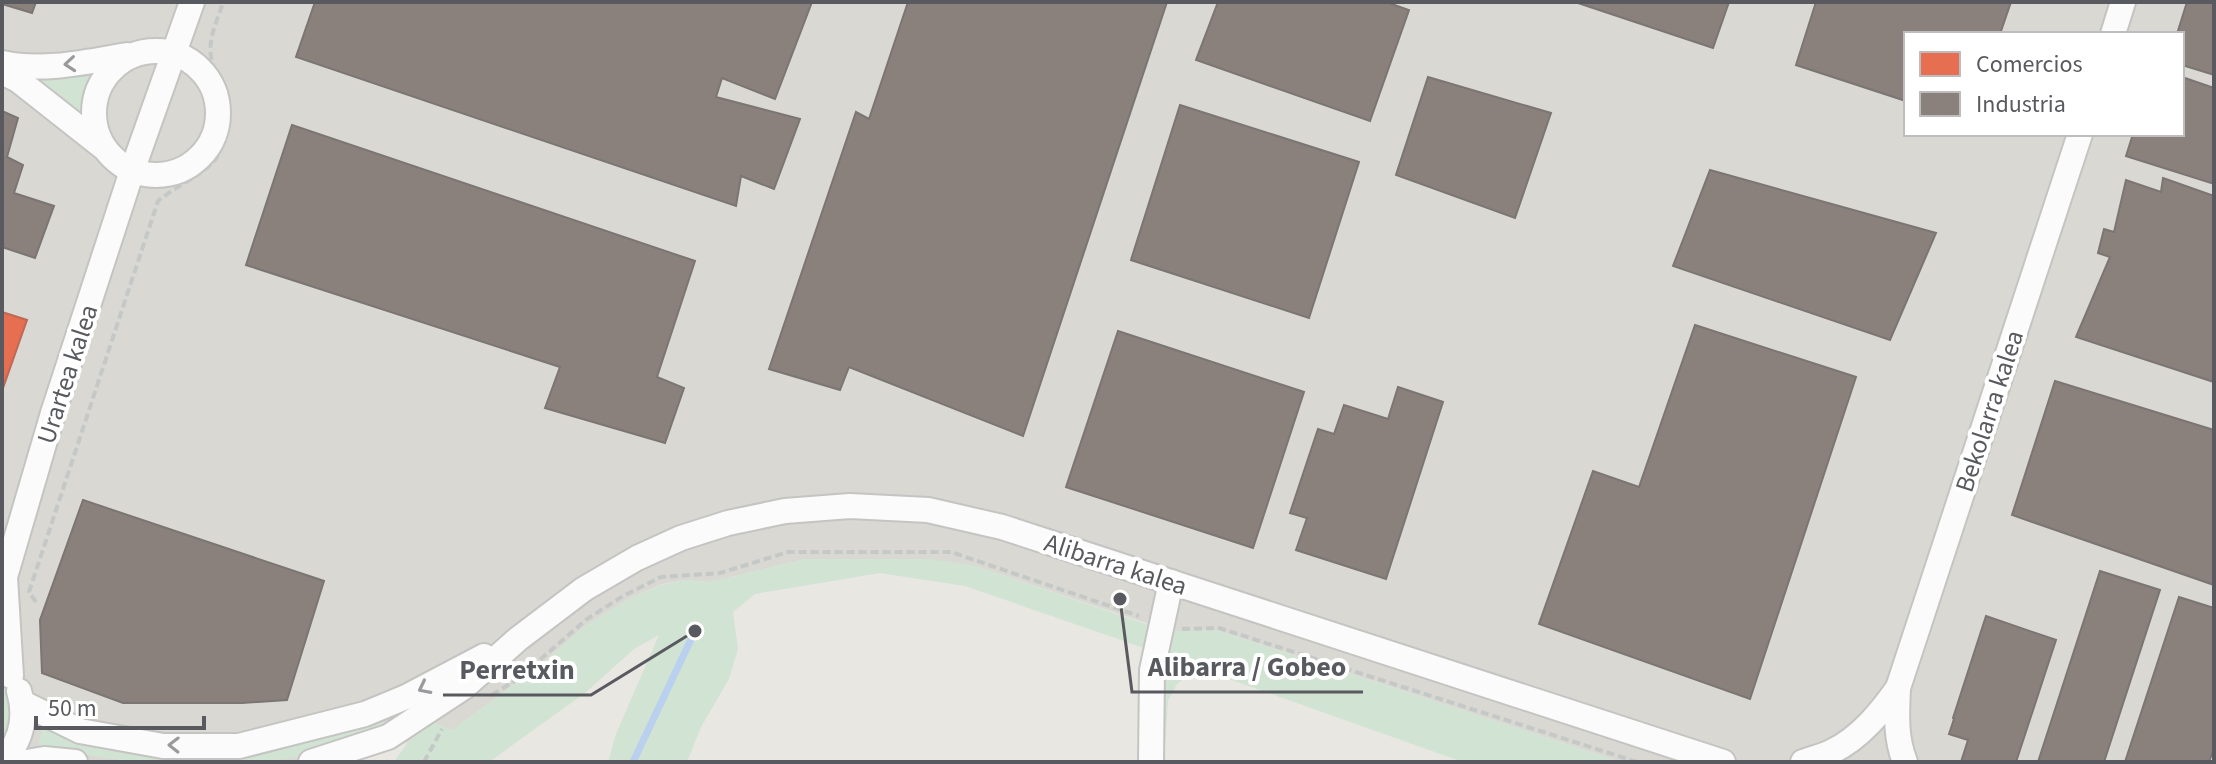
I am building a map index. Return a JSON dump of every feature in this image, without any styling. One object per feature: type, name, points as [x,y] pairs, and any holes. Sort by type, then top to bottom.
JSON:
[{"type":"street","name":"Urartea kalea","points":[[7,671],[3,579],[132,171],[192,2]]},
{"type":"street","points":[[2114,32],[2123,2]]},
{"type":"street","points":[[2,63],[17,66],[71,65],[157,51],[174,53],[192,62],[213,88],[218,114],[213,139],[191,165],[175,172],[158,175],[132,171],[18,80],[2,72]]},
{"type":"street","points":[[106,150],[96,132],[93,113],[97,93],[106,76],[120,62],[137,54]]},
{"type":"street","name":"Bekolarra kalea","points":[[1900,758],[1896,724],[1898,688],[2079,136]]},
{"type":"street","name":"Alibarra kalea","points":[[311,762],[388,737],[464,687],[518,639],[584,589],[637,558],[681,538],[728,523],[798,510],[850,506],[928,510],[1002,527],[1723,762]]},
{"type":"street","points":[[1151,762],[1152,670],[1171,582]]},
{"type":"street","name":"Alibarra kalea","points":[[23,703],[80,731],[163,746],[239,746],[365,714],[406,697],[518,639]]},
{"type":"street","points":[[2,762],[14,750],[22,727],[23,703],[19,689],[7,671]]},
{"type":"street","name":"Bekolarra kalea","points":[[1803,762],[1834,751],[1859,733],[1883,709],[1898,688]]},
{"type":"street","points":[[1854,762],[1859,733]]},
{"type":"street","points":[[380,762],[388,737]]},
{"type":"street","points":[[27,762],[44,759],[75,762]]},
{"type":"path","points":[[36,602],[29,592],[158,201],[199,175],[214,160],[228,129],[230,114],[210,53],[223,2]]},
{"type":"path","points":[[481,703],[519,678],[587,619],[661,577],[720,573],[788,552],[951,552],[1178,629],[1219,628],[1637,762]]},
{"type":"path","points":[[424,762],[443,728]]},
{"type":"shaded area","points":[[2,2],[2214,2],[2214,762],[1621,762],[1217,630],[1170,631],[976,566],[805,559],[711,582],[685,580],[663,584],[630,598],[585,626],[540,665],[452,730],[433,723],[408,742],[341,762],[2,762]]},
{"type":"green space","points":[[101,65],[86,93],[82,124],[6,67]]},
{"type":"green space","points":[[805,559],[931,559],[976,566],[1149,625],[1147,649],[965,586],[880,573],[755,594],[733,612],[738,649],[729,679],[701,727],[687,762],[608,762],[616,734],[659,635],[634,649],[585,693],[489,762],[394,762],[408,742],[433,722],[452,730],[540,665],[585,626],[630,598],[662,585],[685,580],[711,582]]},
{"type":"green space","points":[[1216,630],[1621,762],[1463,762],[1198,668],[1177,684],[1168,701],[1164,762],[1158,762],[1157,723],[1170,631]]},
{"type":"green space","points":[[2,682],[10,698],[12,714],[2,746]]},
{"type":"green space","points":[[423,697],[397,723],[308,755],[270,762],[132,762],[50,749],[37,753],[43,722],[170,751]]},
{"type":"building: Comercios","points":[[2,312],[27,320],[2,391]]},
{"type":"building: Industria","points":[[2,2],[36,2],[32,13]]},
{"type":"building: Industria","points":[[315,2],[812,2],[775,99],[722,78],[716,97],[800,119],[774,189],[741,176],[736,206],[296,57]]},
{"type":"building: Industria","points":[[908,2],[1167,2],[1023,436],[849,367],[840,390],[769,369],[856,112],[869,119]]},
{"type":"building: Industria","points":[[1218,2],[1386,2],[1409,10],[1370,121],[1196,60]]},
{"type":"building: Industria","points":[[1575,2],[1729,2],[1713,48]]},
{"type":"building: Industria","points":[[1816,2],[2011,2],[2001,32],[1904,32],[1904,100],[1796,65]]},
{"type":"building: Industria","points":[[2187,2],[2214,2],[2214,75],[2184,66],[2184,32],[2178,32]]},
{"type":"building: Industria","points":[[1428,77],[1551,113],[1515,218],[1396,175]]},
{"type":"building: Industria","points":[[2184,78],[2214,88],[2214,184],[2126,156],[2132,136],[2184,136]]},
{"type":"building: Industria","points":[[1180,105],[1359,162],[1309,318],[1131,260]]},
{"type":"building: Industria","points":[[2,111],[18,118],[7,157],[23,165],[14,193],[54,206],[35,258],[2,247]]},
{"type":"building: Industria","points":[[292,125],[695,261],[657,377],[684,388],[665,443],[545,408],[560,367],[246,265]]},
{"type":"building: Industria","points":[[1710,170],[1936,233],[1890,340],[1673,266]]},
{"type":"building: Industria","points":[[2163,178],[2214,196],[2214,382],[2076,337],[2110,257],[2098,253],[2104,229],[2114,232],[2126,180],[2161,192]]},
{"type":"building: Industria","points":[[1695,325],[1856,377],[1750,699],[1539,624],[1593,471],[1639,487]]},
{"type":"building: Industria","points":[[1118,331],[1304,392],[1253,548],[1066,487]]},
{"type":"building: Industria","points":[[2055,381],[2214,430],[2214,585],[2012,515]]},
{"type":"building: Industria","points":[[1398,387],[1443,402],[1386,579],[1296,550],[1307,518],[1290,513],[1318,429],[1334,434],[1344,405],[1388,419]]},
{"type":"building: Industria","points":[[83,500],[324,581],[287,700],[123,703],[42,673],[40,620]]},
{"type":"building: Industria","points":[[2100,571],[2160,590],[2104,762],[2038,762]]},
{"type":"building: Industria","points":[[2179,597],[2214,608],[2214,748],[2209,762],[2125,762]]},
{"type":"building: Industria","points":[[1986,616],[2056,640],[2016,762],[1961,762],[1968,740],[1949,734]]},
{"type":"waterway","points":[[633,762],[695,631]]},
{"type":"place","name":"Alibarra / Gobeo","points":[[1120,599]]},
{"type":"place","name":"Perretxin","points":[[695,631]]}]
